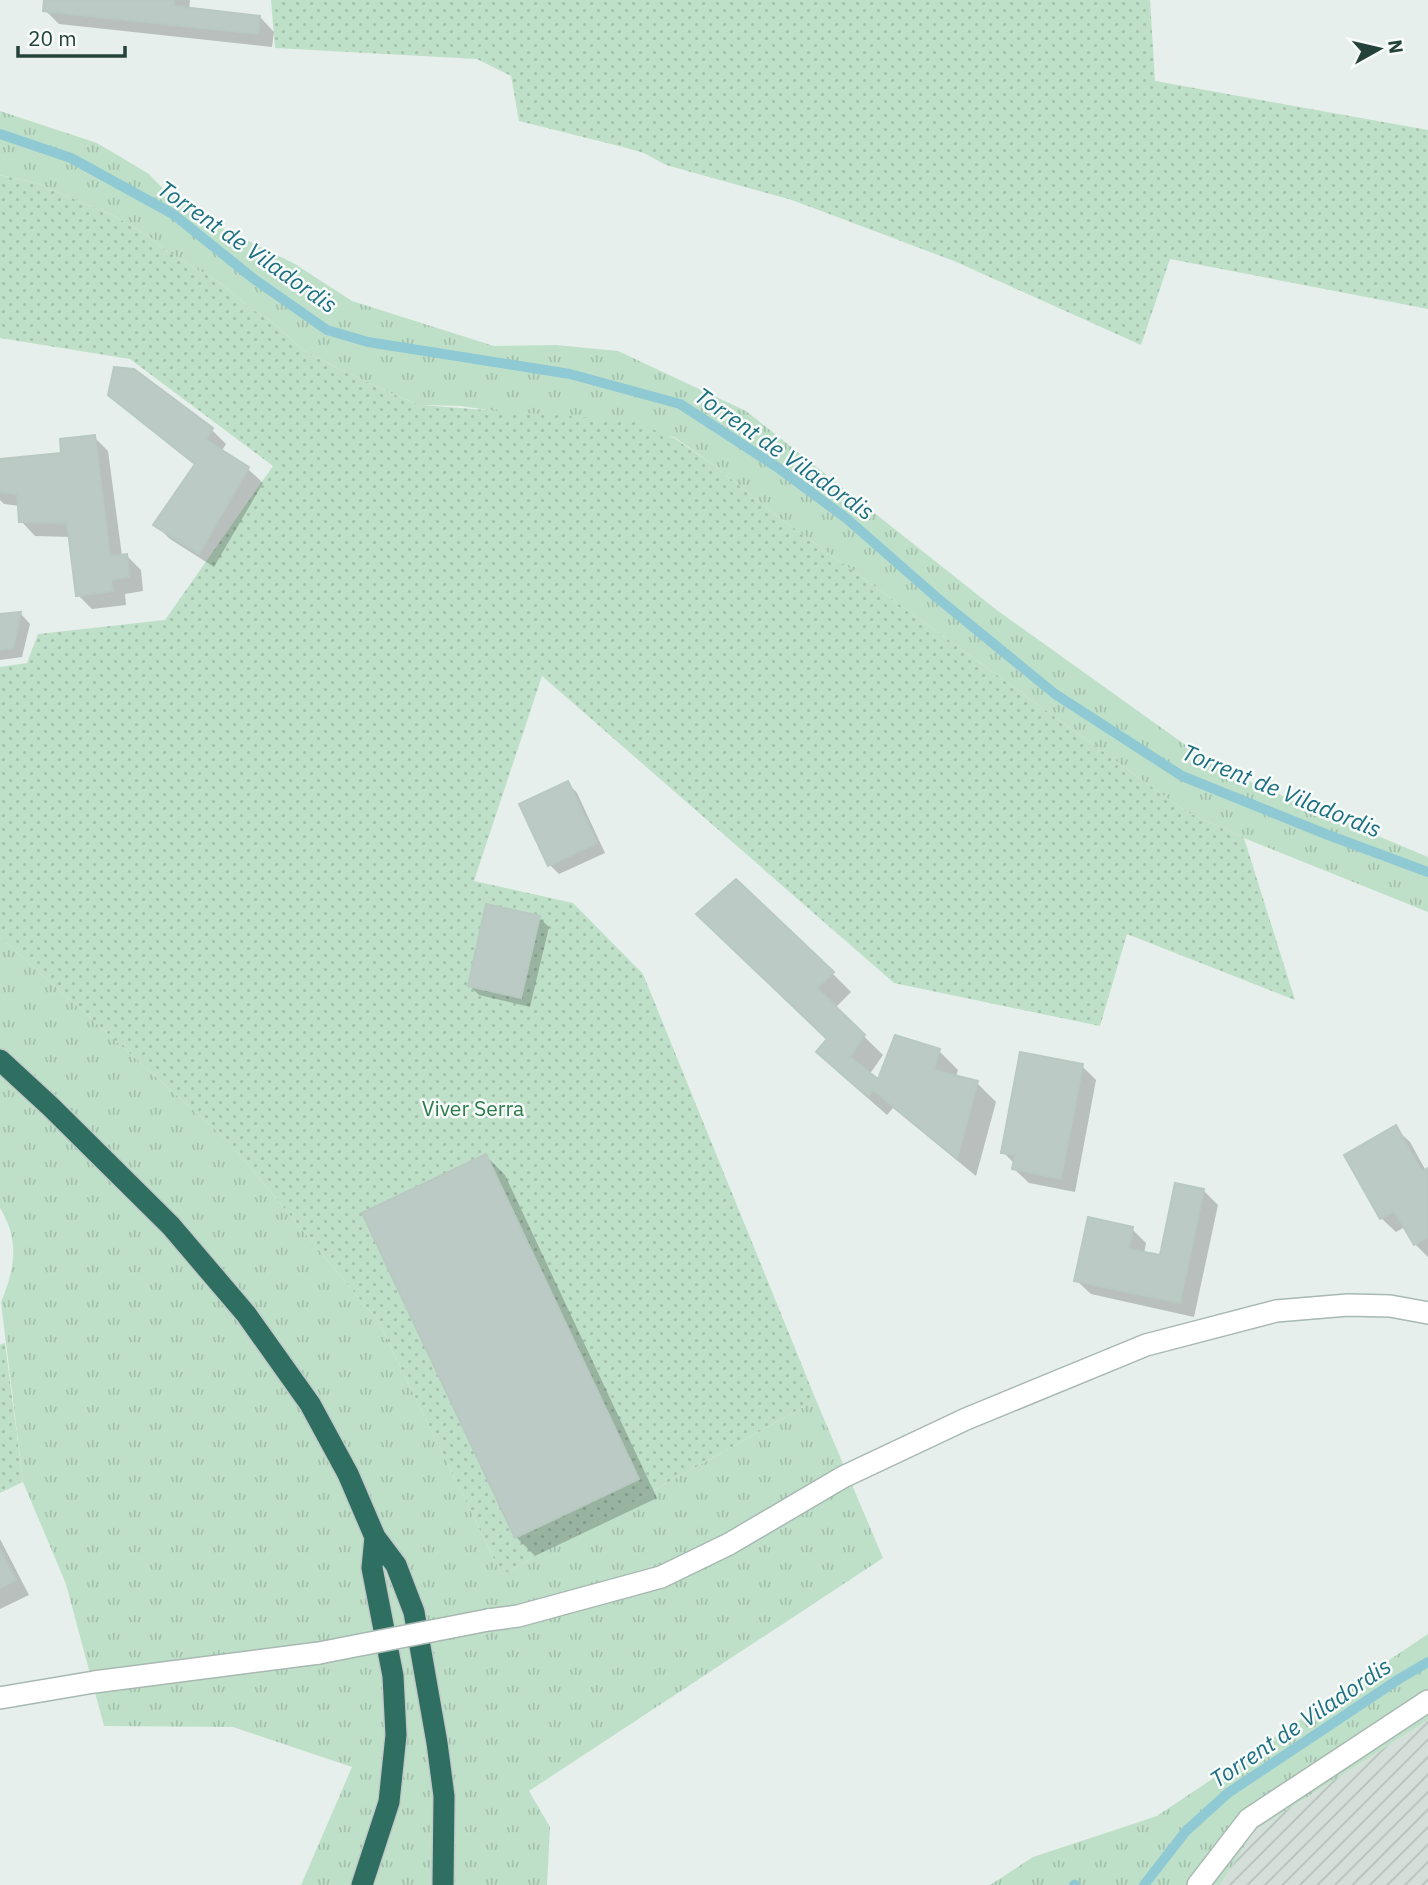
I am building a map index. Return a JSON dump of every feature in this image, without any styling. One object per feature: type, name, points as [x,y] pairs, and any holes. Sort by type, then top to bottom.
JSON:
[{"type":"highway","points":[[0,1060],[171,1226],[246,1314],[310,1404],[348,1474],[375,1537],[396,1564],[414,1612],[444,1796],[443,1885]]},
{"type":"highway","points":[[362,1885],[389,1802],[396,1735],[393,1676],[372,1568],[375,1537]]},
{"type":"street","points":[[0,1698],[94,1682],[318,1653],[518,1616],[661,1577],[729,1544],[843,1477],[966,1419],[1146,1345],[1276,1311],[1348,1305],[1390,1306],[1428,1313]]},
{"type":"street","points":[[1198,1885],[1249,1819],[1428,1701]]},
{"type":"shaded area","points":[[1428,1720],[1428,1885],[1220,1885],[1254,1831]]},
{"type":"green space","points":[[271,0],[1150,0],[1155,81],[1428,130],[1428,309],[1170,259],[1141,345],[954,261],[792,200],[666,165],[644,153],[519,121],[511,76],[477,59],[275,48]]},
{"type":"green space","points":[[0,111],[97,143],[149,174],[164,190],[220,227],[295,264],[352,301],[494,346],[556,345],[618,351],[746,411],[998,611],[1219,769],[1428,857],[1428,912],[1244,838],[1185,811],[773,513],[674,437],[461,406],[420,405],[303,350],[270,320],[220,283],[114,216],[36,183],[0,175]]},
{"type":"green space","name":"Viver Serra","points":[[0,175],[36,183],[114,216],[220,283],[270,320],[303,350],[420,405],[633,421],[674,438],[712,464],[773,513],[1185,811],[1244,838],[1295,1000],[1127,934],[1100,1026],[894,983],[542,676],[474,881],[573,903],[643,974],[816,1400],[502,1575],[378,1321],[231,1144],[0,937],[0,667],[27,663],[38,634],[165,620],[273,466],[130,359],[0,338]]},
{"type":"green space","points":[[0,937],[231,1144],[378,1321],[502,1575],[816,1400],[883,1558],[529,1791],[550,1827],[547,1885],[301,1885],[352,1767],[233,1727],[104,1726],[66,1584],[23,1482],[1,1302],[10,1278],[13,1243],[0,1208]]},
{"type":"green space","points":[[5,1343],[23,1482],[0,1493],[0,1345]]},
{"type":"green space","points":[[1428,1634],[1428,1720],[1254,1831],[1220,1885],[990,1885],[1033,1857],[1157,1816]]},
{"type":"building","points":[[44,0],[174,0],[174,6],[260,16],[258,34],[43,11]]},
{"type":"building","points":[[114,367],[134,369],[213,428],[206,440],[249,467],[199,554],[153,525],[195,464],[108,395]]},
{"type":"building","points":[[95,435],[110,556],[127,554],[129,577],[111,580],[113,591],[76,596],[67,523],[19,522],[17,494],[0,492],[0,459],[61,453],[60,439]]},
{"type":"building","points":[[21,612],[13,648],[0,650],[0,614]]},
{"type":"building","points":[[568,781],[597,843],[548,866],[519,804]]},
{"type":"building","points":[[736,879],[834,972],[817,988],[865,1035],[850,1057],[878,1079],[895,1035],[940,1049],[934,1070],[978,1081],[957,1159],[873,1090],[868,1097],[816,1052],[827,1039],[696,914]]},
{"type":"building","points":[[486,904],[540,916],[521,998],[468,986]]},
{"type":"building","points":[[1020,1052],[1083,1064],[1061,1179],[1012,1169],[1015,1155],[1001,1153]]},
{"type":"building","points":[[1396,1125],[1422,1172],[1428,1168],[1428,1237],[1414,1245],[1394,1211],[1380,1219],[1344,1155]]},
{"type":"building","points":[[486,1154],[639,1479],[515,1538],[362,1213]]},
{"type":"building","points":[[1175,1183],[1204,1189],[1180,1303],[1074,1281],[1088,1217],[1133,1227],[1129,1249],[1160,1255]]},
{"type":"building","points":[[0,1549],[16,1580],[0,1588]]},
{"type":"waterway","name":"Torrent de Viladordis","points":[[0,134],[71,158],[173,214],[254,279],[327,330],[368,342],[570,374],[680,404],[777,467],[846,518],[935,596],[1055,694],[1182,776],[1428,872]]},
{"type":"waterway","name":"Torrent de Viladordis","points":[[1144,1885],[1186,1831],[1228,1793],[1428,1662]]}]
